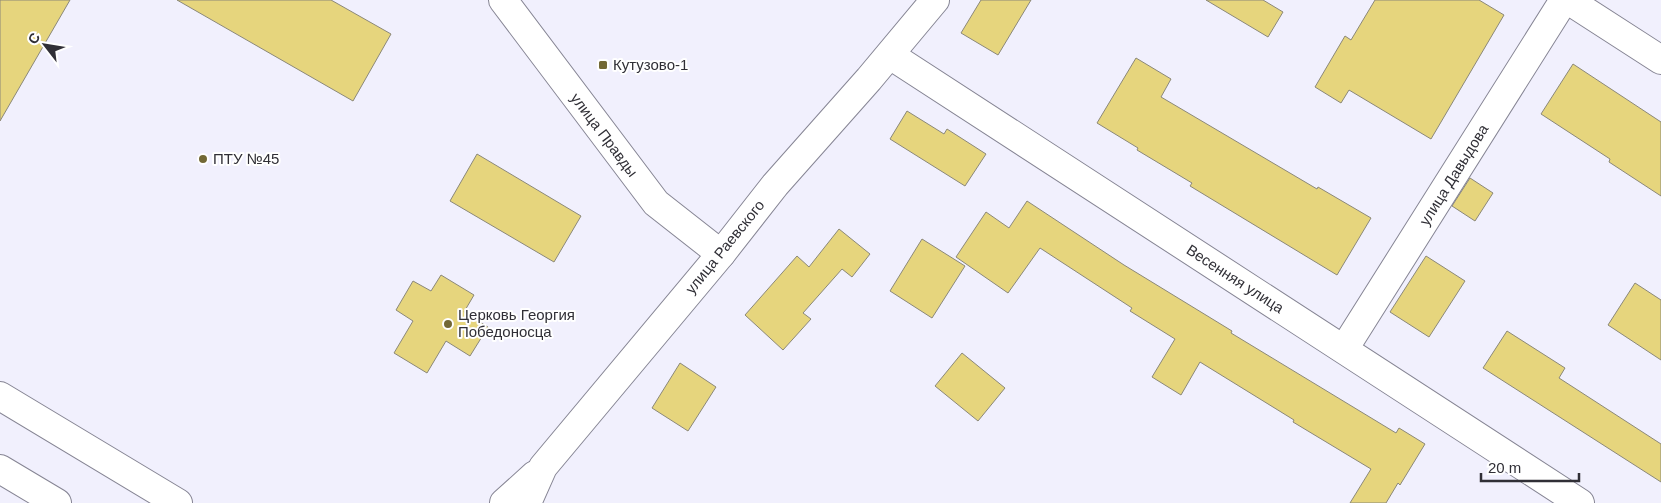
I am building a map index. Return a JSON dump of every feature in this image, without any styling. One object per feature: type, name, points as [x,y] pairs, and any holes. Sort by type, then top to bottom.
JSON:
[{"type":"street","name":"улица Правды","points":[[503,0],[656,203],[721,254]]},
{"type":"street","name":"улица Раевского","points":[[527,503],[543,467],[721,254],[775,185],[935,0]]},
{"type":"street","points":[[1566,0],[1661,60]]},
{"type":"street","name":"улица Давыдова","points":[[1344,349],[1566,0]]},
{"type":"street","name":"Весенняя улица","points":[[890,54],[1580,503]]},
{"type":"street","points":[[0,396],[178,503]]},
{"type":"street","points":[[504,503],[543,467]]},
{"type":"street","points":[[0,469],[57,503]]},
{"type":"building","points":[[0,0],[70,0],[0,121]]},
{"type":"building","points":[[177,0],[331,0],[391,34],[353,101]]},
{"type":"building","points":[[981,0],[1031,0],[998,55],[961,33]]},
{"type":"building","points":[[1206,0],[1263,0],[1283,12],[1268,37]]},
{"type":"building","points":[[1375,0],[1479,0],[1504,15],[1431,139],[1349,90],[1341,103],[1315,87],[1345,36],[1351,40]]},
{"type":"building","points":[[1136,58],[1171,79],[1161,97],[1317,189],[1318,187],[1371,218],[1337,275],[1190,186],[1192,183],[1097,123]]},
{"type":"building","points":[[1573,64],[1661,122],[1661,196],[1609,162],[1610,159],[1541,114]]},
{"type":"building","points":[[907,111],[944,134],[947,129],[986,154],[965,186],[890,139]]},
{"type":"building","points":[[477,154],[581,216],[554,262],[450,201]]},
{"type":"building","points":[[1470,178],[1493,193],[1475,221],[1452,206]]},
{"type":"building","points":[[1027,201],[1124,265],[1232,331],[1231,333],[1396,433],[1399,428],[1425,444],[1400,485],[1398,483],[1386,503],[1350,503],[1371,469],[1293,422],[1294,420],[1200,362],[1181,395],[1152,377],[1175,339],[1130,311],[1132,308],[1040,248],[1008,293],[956,257],[986,212],[1009,228]]},
{"type":"building","points":[[839,229],[870,254],[852,277],[842,269],[803,313],[811,319],[783,350],[745,315],[797,256],[809,267]]},
{"type":"building","points":[[922,239],[965,266],[932,318],[890,291]]},
{"type":"building","points":[[1426,256],[1465,281],[1429,337],[1390,312]]},
{"type":"building","name":"Церковь Георгия Победоносца","points":[[441,275],[474,295],[464,312],[488,327],[470,356],[446,341],[427,373],[394,353],[413,321],[396,310],[413,281],[431,291]]},
{"type":"building","points":[[1635,283],[1661,300],[1661,360],[1608,325]]},
{"type":"building","points":[[1507,331],[1565,368],[1559,378],[1661,444],[1661,482],[1483,368]]},
{"type":"building","points":[[962,353],[1005,388],[978,421],[935,386]]},
{"type":"building","points":[[680,363],[716,387],[688,431],[652,408]]},
{"type":"place","name":"Кутузово-1","points":[[603,65]]},
{"type":"place","name":"ПТУ №45","points":[[203,159]]},
{"type":"place","name":"Церковь Георгия Победоносца","points":[[448,324]]}]
